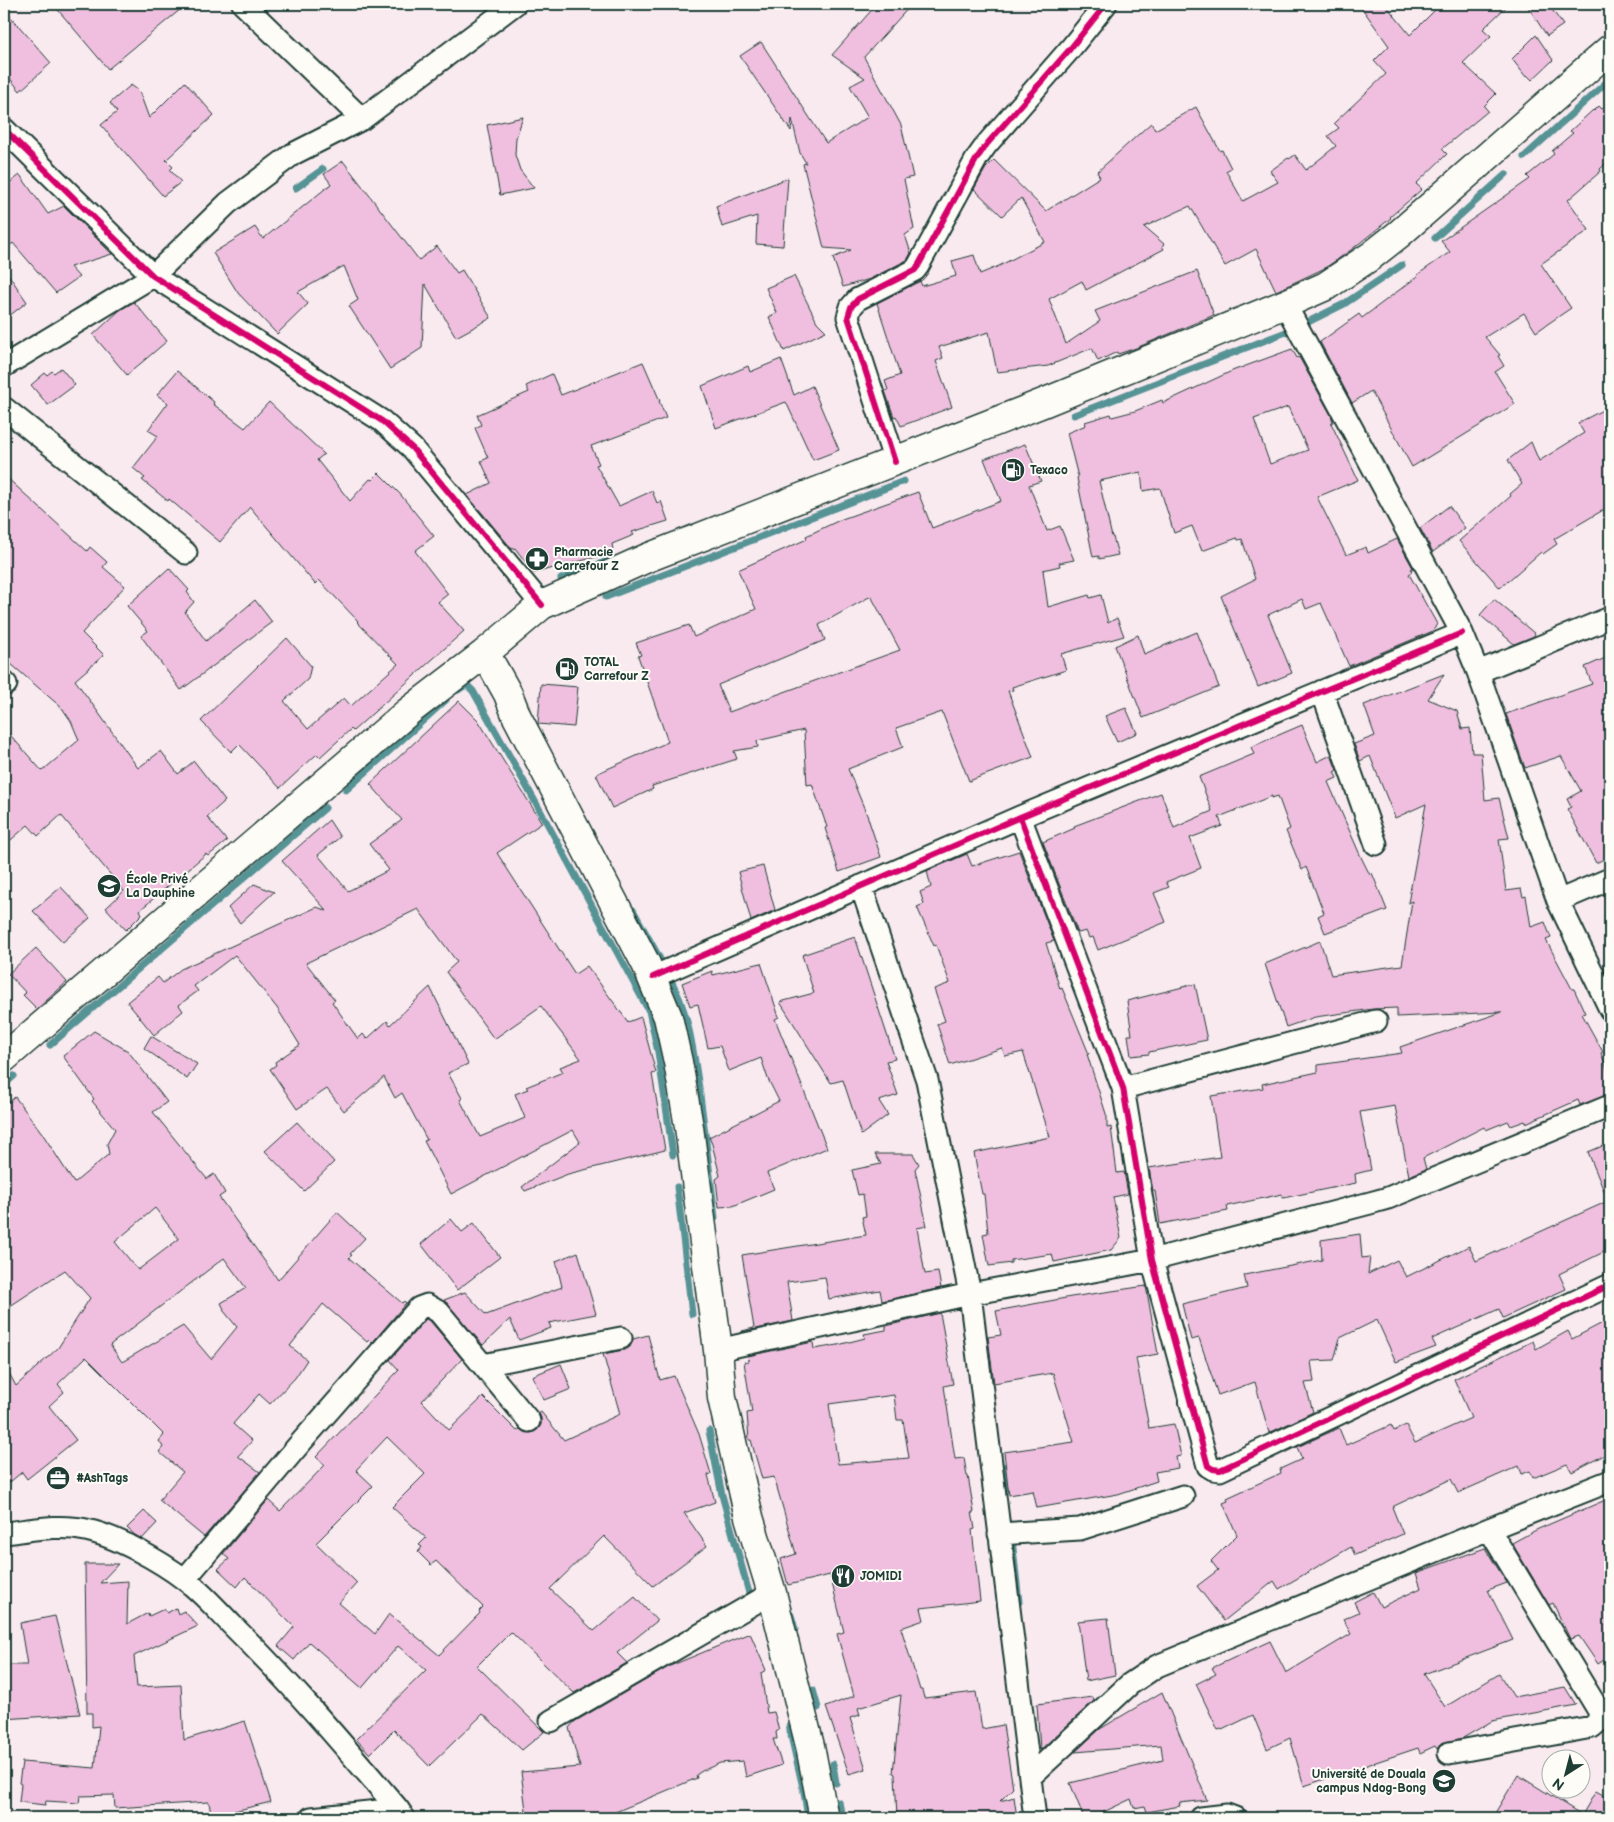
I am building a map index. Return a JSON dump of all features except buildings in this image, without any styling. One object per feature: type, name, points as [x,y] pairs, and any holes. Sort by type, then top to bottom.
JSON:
[{"type":"main road","points":[[4,1058],[408,712],[542,605],[647,558],[895,462],[1326,286],[1371,256],[1399,234],[1610,49]]},
{"type":"main road","points":[[485,652],[653,977],[668,1017],[689,1127],[718,1350],[722,1398],[749,1517],[772,1593],[810,1746],[824,1818]]},
{"type":"street","points":[[243,4],[362,119]]},
{"type":"street","points":[[4,366],[153,276],[228,203],[293,154],[362,119],[515,4]]},
{"type":"street","points":[[895,462],[848,317],[851,307],[858,299],[915,270],[977,158],[987,144],[1070,49],[1106,4]]},
{"type":"street","points":[[4,129],[153,276],[382,421],[412,448],[542,605]]},
{"type":"street","points":[[1285,304],[1462,633],[1478,672],[1558,901],[1610,1009]]},
{"type":"street","points":[[4,408],[186,553]]},
{"type":"street","points":[[1478,672],[1610,618]]},
{"type":"street","points":[[653,977],[1020,817],[1462,633]]},
{"type":"street","points":[[1322,691],[1376,844]]},
{"type":"street","points":[[1020,817],[1123,1088],[1152,1260],[1208,1466],[1220,1470],[1610,1285]]},
{"type":"street","points":[[1558,901],[1610,879]]},
{"type":"street","points":[[861,886],[927,1080],[970,1294],[1035,1818]]},
{"type":"street","points":[[1123,1088],[1376,1021]]},
{"type":"street","points":[[718,1350],[970,1294],[1152,1260],[1388,1198],[1610,1106]]},
{"type":"street","points":[[185,1579],[418,1308],[427,1305],[439,1312],[529,1421]]},
{"type":"street","points":[[483,1365],[621,1338]]},
{"type":"street","points":[[1031,1776],[1130,1684],[1157,1666],[1610,1481]]},
{"type":"street","points":[[999,1534],[1080,1529],[1183,1496]]},
{"type":"street","points":[[4,1533],[64,1526],[88,1530],[112,1538],[136,1550],[185,1579],[251,1644],[308,1705],[401,1814]]},
{"type":"street","points":[[1449,1753],[1592,1727],[1598,1721],[1599,1711],[1489,1529]]},
{"type":"street","points":[[551,1721],[772,1593]]},
{"type":"street","points":[[311,1818],[401,1814]]},
{"type":"street","points":[[1201,1818],[1230,1817]]},
{"type":"waterway","points":[[1524,157],[1610,79]]},
{"type":"waterway","points":[[296,188],[323,169]]},
{"type":"waterway","points":[[1435,238],[1506,174]]},
{"type":"waterway","points":[[1304,324],[1344,304],[1402,265]]},
{"type":"waterway","points":[[1074,415],[1286,332]]},
{"type":"waterway","points":[[606,597],[904,481]]},
{"type":"waterway","points":[[561,579],[612,559]]},
{"type":"waterway","points":[[458,690],[468,686],[473,691],[649,1011],[658,1052],[673,1155]]},
{"type":"waterway","points":[[346,790],[446,700]]},
{"type":"waterway","points":[[50,1045],[325,808]]},
{"type":"waterway","points":[[633,910],[665,968]]},
{"type":"waterway","points":[[669,977],[686,1017],[692,1045],[715,1218]]},
{"type":"waterway","points":[[4,1085],[14,1076]]},
{"type":"waterway","points":[[677,1187],[692,1314]]},
{"type":"waterway","points":[[709,1431],[722,1495],[749,1593]]},
{"type":"waterway","points":[[1002,1466],[1005,1491]]},
{"type":"waterway","points":[[1012,1540],[1019,1602]]},
{"type":"waterway","points":[[791,1615],[795,1629]]},
{"type":"waterway","points":[[813,1690],[818,1708]]},
{"type":"waterway","points":[[789,1727],[808,1818]]},
{"type":"waterway","points":[[833,1764],[836,1783]]},
{"type":"waterway","points":[[839,1802],[842,1818]]},
{"type":"cycle path","points":[[895,462],[848,317],[851,307],[858,299],[915,270],[977,158],[987,144],[1070,49],[1106,4]]},
{"type":"cycle path","points":[[4,129],[153,276],[382,421],[412,448],[542,605]]},
{"type":"cycle path","points":[[653,977],[1020,817],[1462,633]]},
{"type":"cycle path","points":[[1020,817],[1123,1088],[1152,1260],[1208,1466],[1220,1470],[1610,1285]]},
{"type":"place","name":"Texaco","points":[[1013,470]]},
{"type":"place","name":"Pharmacie Carrefour Z","points":[[537,559]]},
{"type":"place","name":"TOTAL Carrefour Z","points":[[567,669]]},
{"type":"place","name":"École Privé La Dauphine","points":[[109,886]]},
{"type":"place","name":"#AshTags","points":[[58,1478]]},
{"type":"place","name":"JOMIDI","points":[[843,1576]]},
{"type":"place","name":"Université de Douala campus Ndog-Bong","points":[[1444,1781]]}]
